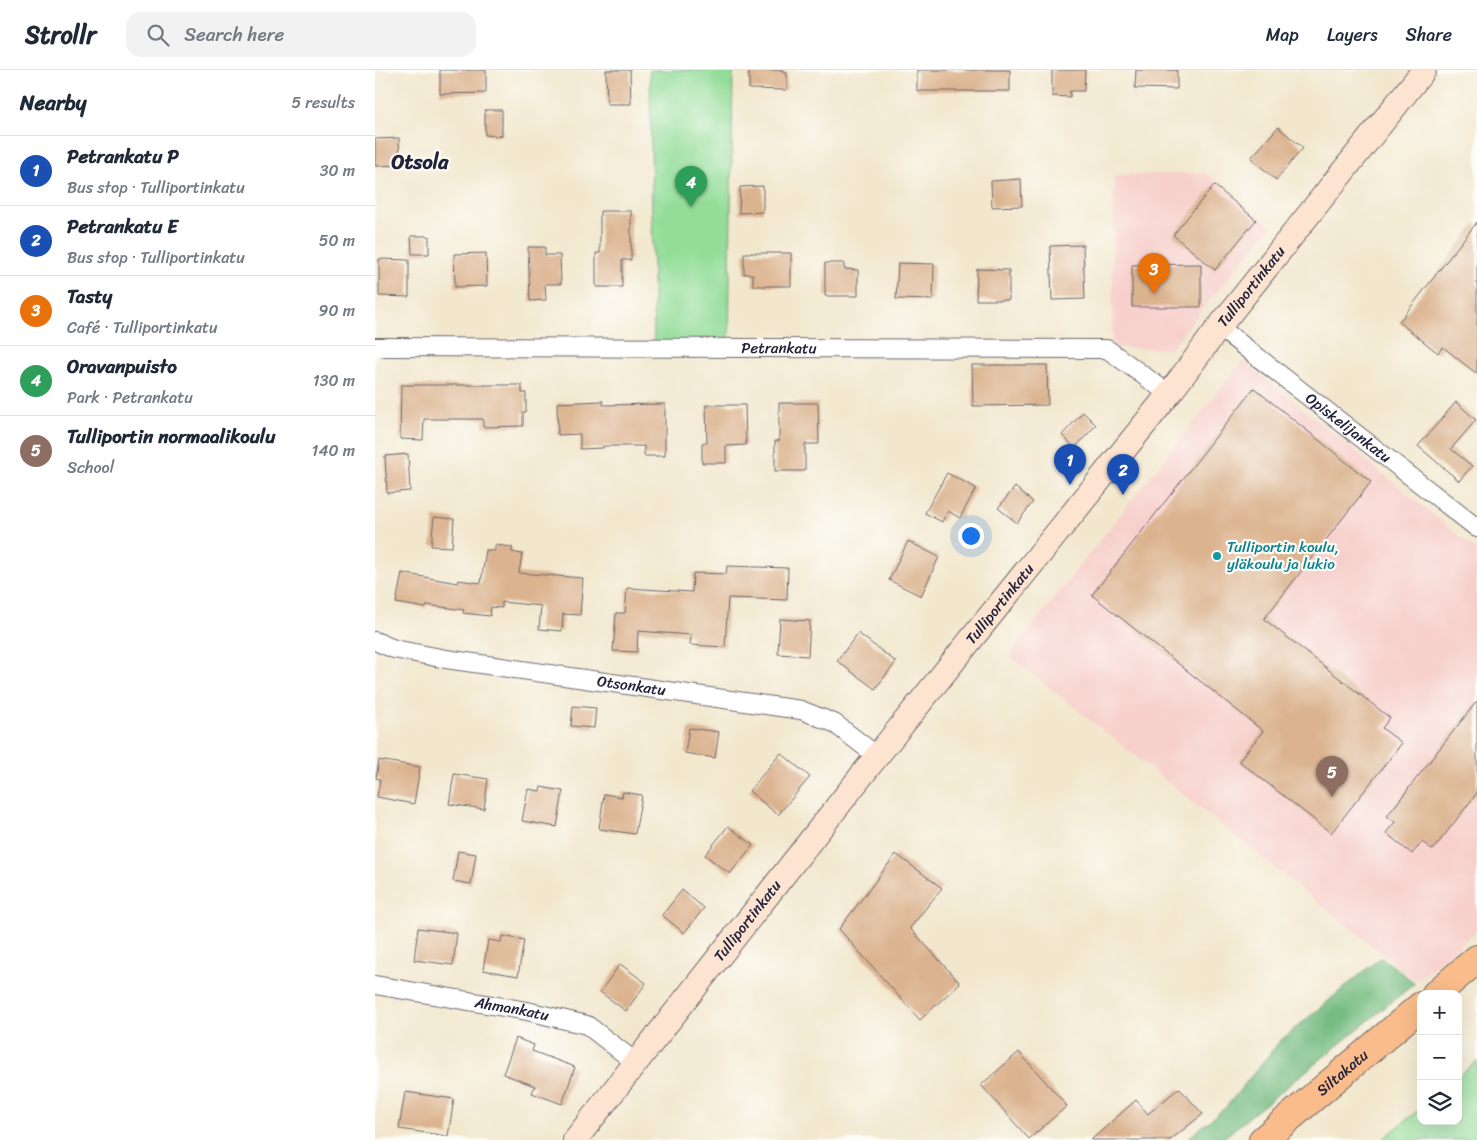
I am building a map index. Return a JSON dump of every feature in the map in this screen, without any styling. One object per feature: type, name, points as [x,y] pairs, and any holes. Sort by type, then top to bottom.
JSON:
[{"type":"main road","points":[[1440,990],[1477,959]]},
{"type":"main road","name":"Siltakatu","points":[[1263,1140],[1417,1009]]},
{"type":"street","name":"Tulliportinkatu","points":[[575,1140],[877,756],[1169,394],[1416,73]]},
{"type":"street","name":"Opiskelijankatu","points":[[1219,328],[1477,528]]},
{"type":"street","name":"Petrankatu","points":[[375,346],[1107,349],[1169,394]]},
{"type":"street","name":"Otsonkatu","points":[[375,641],[394,649],[446,659],[801,710],[834,723],[877,756]]},
{"type":"street","name":"Ahmankatu","points":[[375,985],[527,1011],[587,1025],[626,1055],[635,1065]]},
{"type":"shaded area","points":[[1205,173],[1271,226],[1170,349],[1112,348],[1114,175]]},
{"type":"shaded area","points":[[1243,360],[1477,550],[1477,930],[1416,981],[1009,655]]},
{"type":"green space","points":[[650,70],[733,70],[729,345],[654,345]]},
{"type":"green space","points":[[1381,957],[1415,983],[1221,1140],[1186,1140],[1226,1107],[1280,1041]]},
{"type":"green space","points":[[1477,1061],[1477,1140],[1382,1140],[1417,1111],[1417,1125],[1462,1125],[1462,1074]]},
{"type":"building","points":[[440,70],[486,70],[486,93],[440,94]]},
{"type":"building","points":[[606,70],[630,70],[631,104],[607,104]]},
{"type":"building","points":[[749,70],[783,70],[783,73],[787,73],[787,90],[749,89]]},
{"type":"building","points":[[917,70],[1010,70],[1010,91],[917,91]]},
{"type":"building","points":[[1052,70],[1085,70],[1084,91],[1070,91],[1070,97],[1052,96]]},
{"type":"building","points":[[1136,70],[1177,70],[1177,89],[1135,88]]},
{"type":"building","points":[[485,110],[502,110],[502,136],[485,135]]},
{"type":"building","points":[[1278,127],[1303,148],[1276,180],[1251,158]]},
{"type":"building","points":[[399,138],[400,165],[375,166],[375,139]]},
{"type":"building","points":[[1021,179],[1022,206],[992,207],[991,181]]},
{"type":"building","points":[[1214,185],[1256,220],[1215,270],[1173,235]]},
{"type":"building","points":[[763,186],[763,212],[739,213],[740,187]]},
{"type":"building","points":[[600,211],[631,211],[631,260],[622,260],[622,287],[596,287],[596,253],[600,253]]},
{"type":"building","points":[[1477,222],[1477,374],[1443,347],[1438,353],[1399,322]]},
{"type":"building","points":[[411,236],[429,236],[429,254],[412,254]]},
{"type":"building","points":[[1083,245],[1085,299],[1052,300],[1050,246]]},
{"type":"building","points":[[528,247],[545,247],[545,255],[560,255],[561,284],[545,284],[546,300],[530,301]]},
{"type":"building","points":[[486,253],[487,286],[455,287],[454,254]]},
{"type":"building","points":[[744,253],[791,253],[791,286],[753,286],[753,274],[744,274]]},
{"type":"building","points":[[379,259],[409,260],[409,297],[379,296]]},
{"type":"building","points":[[825,263],[844,263],[844,269],[858,270],[858,296],[825,296]]},
{"type":"building","points":[[898,263],[934,264],[933,300],[896,299]]},
{"type":"building","points":[[1201,264],[1201,307],[1132,307],[1132,265]]},
{"type":"building","points":[[977,269],[1009,270],[1009,300],[976,300]]},
{"type":"building","points":[[972,365],[1047,365],[1048,405],[973,406]]},
{"type":"building","points":[[401,385],[522,385],[522,393],[526,393],[526,412],[523,412],[523,426],[483,427],[483,419],[424,419],[423,440],[400,439]]},
{"type":"building","name":"Tulliportin koulu, yläkoulu ja lukio","points":[[1254,388],[1371,482],[1264,619],[1390,718],[1382,728],[1402,743],[1331,833],[1239,761],[1263,731],[1092,595]]},
{"type":"building","points":[[603,401],[603,405],[665,404],[665,456],[644,456],[644,446],[603,446],[603,448],[580,449],[580,434],[558,435],[557,403]]},
{"type":"building","points":[[1456,402],[1476,420],[1451,449],[1472,466],[1459,481],[1418,446]]},
{"type":"building","points":[[779,403],[818,403],[819,444],[805,444],[805,471],[775,471],[775,441],[779,441]]},
{"type":"building","points":[[706,405],[745,405],[746,445],[726,446],[726,463],[702,463],[702,443],[707,443]]},
{"type":"building","points":[[1083,412],[1096,425],[1075,448],[1062,435]]},
{"type":"building","points":[[408,454],[410,491],[387,493],[385,456]]},
{"type":"building","points":[[947,473],[976,488],[960,518],[948,511],[942,522],[925,513]]},
{"type":"building","points":[[1015,487],[1033,502],[1017,523],[998,508]]},
{"type":"building","points":[[434,517],[454,519],[452,547],[431,546]]},
{"type":"building","points":[[908,541],[939,557],[921,596],[889,580]]},
{"type":"building","points":[[495,545],[512,547],[512,552],[522,554],[519,573],[583,578],[580,615],[563,614],[562,631],[539,629],[541,606],[502,602],[502,608],[491,607],[490,616],[463,613],[464,610],[427,605],[426,608],[396,603],[402,573],[457,583],[458,580],[481,583],[486,550],[495,551]]},
{"type":"building","points":[[727,566],[788,568],[787,600],[728,598],[725,647],[690,645],[691,635],[638,631],[637,652],[613,651],[616,613],[625,613],[627,588],[692,592],[693,573],[726,574]]},
{"type":"building","points":[[780,619],[810,621],[808,656],[778,654]]},
{"type":"building","points":[[858,633],[896,662],[875,689],[837,661]]},
{"type":"building","points":[[1477,701],[1477,793],[1433,850],[1422,842],[1412,854],[1386,833],[1395,822],[1387,816]]},
{"type":"building","points":[[573,706],[596,708],[594,728],[571,726]]},
{"type":"building","points":[[689,728],[719,732],[715,758],[685,753]]},
{"type":"building","points":[[781,753],[810,777],[778,815],[749,791]]},
{"type":"building","points":[[379,760],[420,767],[414,804],[377,797],[380,779],[376,778]]},
{"type":"building","points":[[454,774],[488,779],[484,809],[449,804]]},
{"type":"building","points":[[541,787],[563,791],[557,827],[522,821],[528,789],[540,791]]},
{"type":"building","points":[[623,792],[642,795],[635,834],[599,829],[604,794],[622,797]]},
{"type":"building","points":[[728,826],[753,845],[730,874],[705,855]]},
{"type":"building","points":[[458,851],[476,854],[471,884],[453,881]]},
{"type":"building","points":[[896,854],[942,888],[910,928],[960,983],[920,1020],[839,929]]},
{"type":"building","points":[[682,890],[704,908],[684,933],[662,915]]},
{"type":"building","points":[[418,928],[457,933],[453,965],[414,960]]},
{"type":"building","points":[[502,936],[524,940],[518,976],[483,970],[488,940],[501,942]]},
{"type":"building","points":[[620,964],[646,983],[626,1011],[600,992]]},
{"type":"building","points":[[516,1038],[534,1045],[532,1051],[575,1067],[562,1104],[532,1093],[535,1086],[503,1074]]},
{"type":"building","points":[[1019,1052],[1067,1106],[1029,1139],[981,1085]]},
{"type":"building","points":[[1179,1088],[1203,1114],[1170,1140],[1091,1140],[1136,1100],[1148,1114]]},
{"type":"building","points":[[405,1092],[454,1099],[448,1136],[399,1129]]},
{"type":"place","name":"Oravanpuisto","points":[[691,207]]},
{"type":"place","name":"Tasty","points":[[1154,294]]},
{"type":"place","name":"Petrankatu P","points":[[1070,485]]},
{"type":"place","name":"Petrankatu E","points":[[1123,495]]},
{"type":"place","name":"Tulliportin koulu, yläkoulu ja lukio","points":[[1217,556]]},
{"type":"place","name":"Tulliportin normaalikoulu","points":[[1332,797]]},
{"type":"district","name":"Otsola","points":[[420,162]]}]
